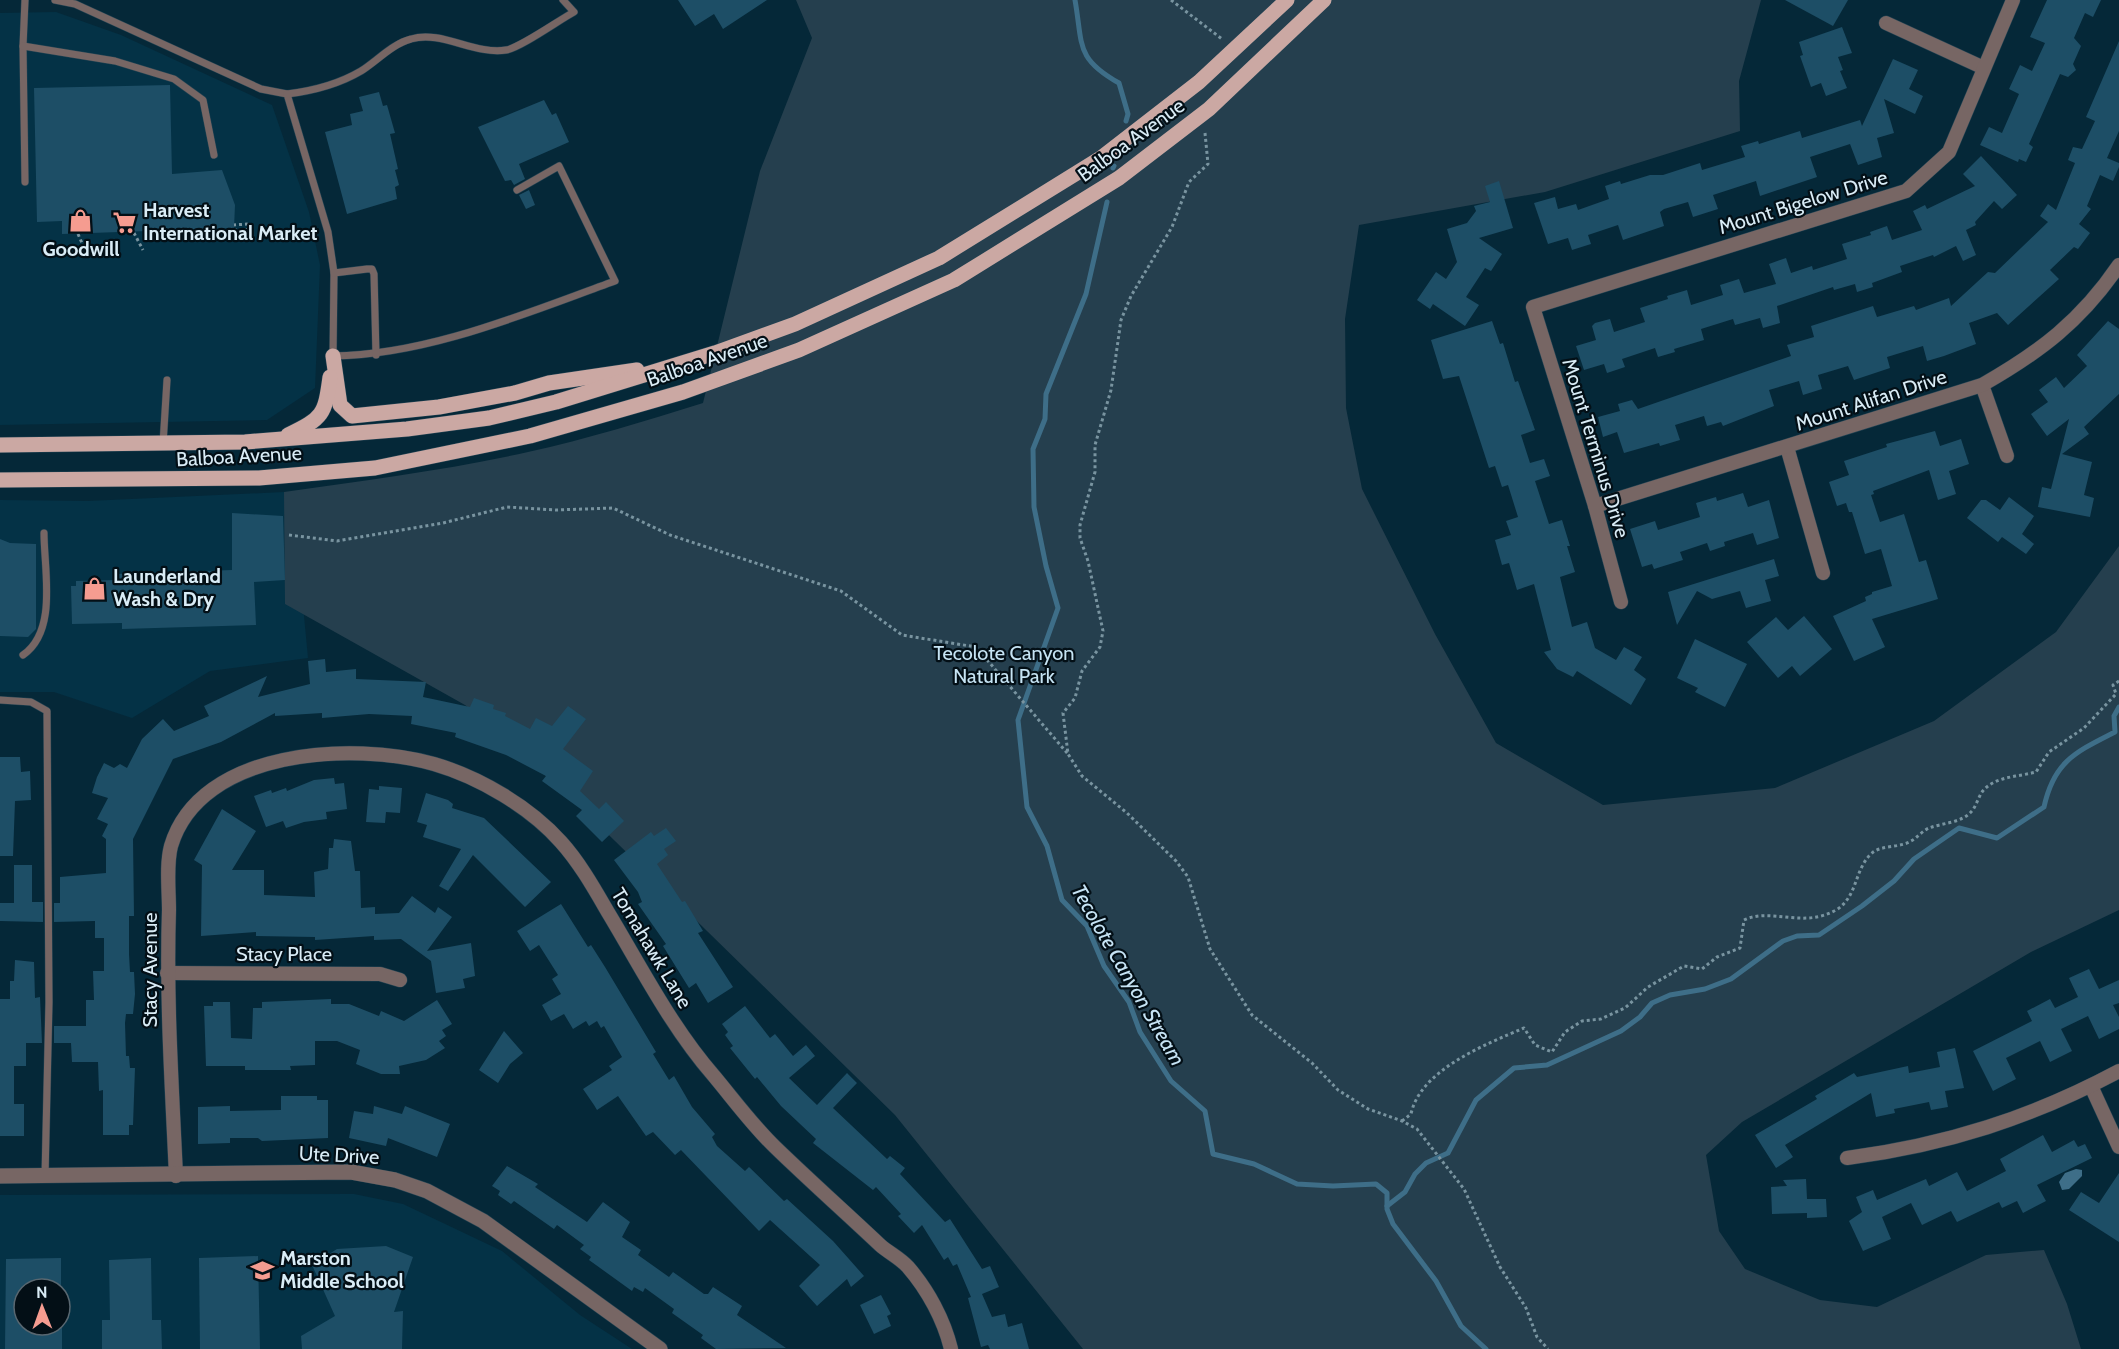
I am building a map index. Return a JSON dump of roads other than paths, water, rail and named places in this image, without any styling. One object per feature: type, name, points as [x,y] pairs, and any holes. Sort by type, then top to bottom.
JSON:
[{"type":"main road","name":"Balboa Avenue","points":[[0,445],[163,444],[281,439],[407,429],[489,418],[556,402],[690,362],[795,324],[939,258],[1101,158],[1199,82],[1287,0]]},
{"type":"main road","name":"Balboa Avenue","points":[[0,480],[259,478],[375,468],[530,436],[684,392],[799,350],[954,280],[1119,177],[1204,113],[1324,0]]},
{"type":"main road","points":[[333,356],[340,405],[351,416],[439,407],[515,393],[549,383],[690,362]]},
{"type":"main road","points":[[281,439],[313,423],[326,406],[333,356]]},
{"type":"street","name":"Mount Bigelow Drive","points":[[1533,307],[1906,190],[1949,152],[2013,0]]},
{"type":"street","points":[[1886,22],[1984,68]]},
{"type":"street","name":"Mount Alifan Drive","points":[[1595,506],[1982,385],[2029,358],[2066,329],[2099,294],[2119,265]]},
{"type":"street","name":"Mount Terminus Drive","points":[[1533,307],[1595,506],[1621,602]]},
{"type":"street","points":[[1982,385],[2007,456]]},
{"type":"street","points":[[1787,447],[1822,573]]},
{"type":"street","name":"Tomahawk Lane","points":[[221,783],[264,765],[311,755],[357,752],[400,756],[437,764],[477,780],[528,813],[561,842],[590,883],[690,1048],[771,1144],[885,1250],[906,1265],[930,1297],[947,1334],[951,1349]]},
{"type":"street","name":"Stacy Avenue","points":[[176,1176],[167,973],[171,848],[187,812],[204,793],[221,783]]},
{"type":"street","name":"Stacy Place","points":[[167,973],[380,974],[400,980]]},
{"type":"street","points":[[1847,1158],[1900,1151],[1968,1135],[2034,1112],[2119,1071]]},
{"type":"street","points":[[2091,1086],[2119,1147]]},
{"type":"street","name":"Ute Drive","points":[[0,1176],[176,1176],[351,1172],[395,1180],[427,1191],[483,1221],[660,1349]]},
{"type":"lane","points":[[25,0],[23,46],[26,182]]},
{"type":"lane","points":[[55,0],[75,4],[261,89],[287,94],[315,90],[360,72],[401,43],[412,38],[454,42],[486,50],[507,50],[574,12],[563,0]]},
{"type":"lane","points":[[23,46],[115,61],[174,79],[202,100],[214,155]]},
{"type":"lane","points":[[287,94],[328,232],[334,273],[333,356],[376,355],[416,348],[615,281],[559,166],[517,190]]},
{"type":"lane","points":[[334,273],[372,269],[376,355]]},
{"type":"lane","points":[[163,444],[167,380]]},
{"type":"lane","points":[[23,655],[34,648],[43,631],[44,533]]},
{"type":"lane","points":[[0,700],[31,702],[47,711],[49,1002],[45,1177]]},
{"type":"waterway","name":"Tecolote Canyon Stream","points":[[1075,0],[1084,49],[1095,66],[1119,83],[1128,114],[1126,121]]},
{"type":"waterway","name":"Tecolote Canyon Stream","points":[[1107,202],[1086,294],[1046,394],[1045,419],[1033,449],[1034,507],[1046,566],[1058,608],[1018,720],[1027,807],[1047,846],[1062,900],[1087,926],[1104,966],[1129,1002],[1140,1032],[1171,1081],[1205,1111],[1213,1154],[1254,1164],[1297,1184],[1333,1186],[1376,1184],[1387,1193],[1387,1209],[1393,1224],[1436,1281],[1461,1326],[1486,1349]]},
{"type":"waterway","points":[[1387,1206],[1405,1192],[1415,1174],[1426,1163],[1448,1153],[1476,1100],[1514,1068],[1547,1065],[1621,1031],[1640,1017],[1652,1003],[1670,995],[1705,989],[1731,979],[1783,941],[1797,936],[1819,935],[1862,906],[1894,881],[1914,859],[1959,828],[1997,838],[2044,807],[2054,779],[2069,760],[2078,752],[2115,732],[2114,716],[2119,707]]},
{"type":"place","name":"Goodwill","points":[[81,221]]},
{"type":"place","name":"Harvest International Market","points":[[125,222]]},
{"type":"place","name":"Launderland Wash & Dry","points":[[95,588]]},
{"type":"place","name":"Marston Middle School","points":[[262,1270]]},
{"type":"park label","name":"Tecolote Canyon Natural Park","points":[[1004,664]]}]
